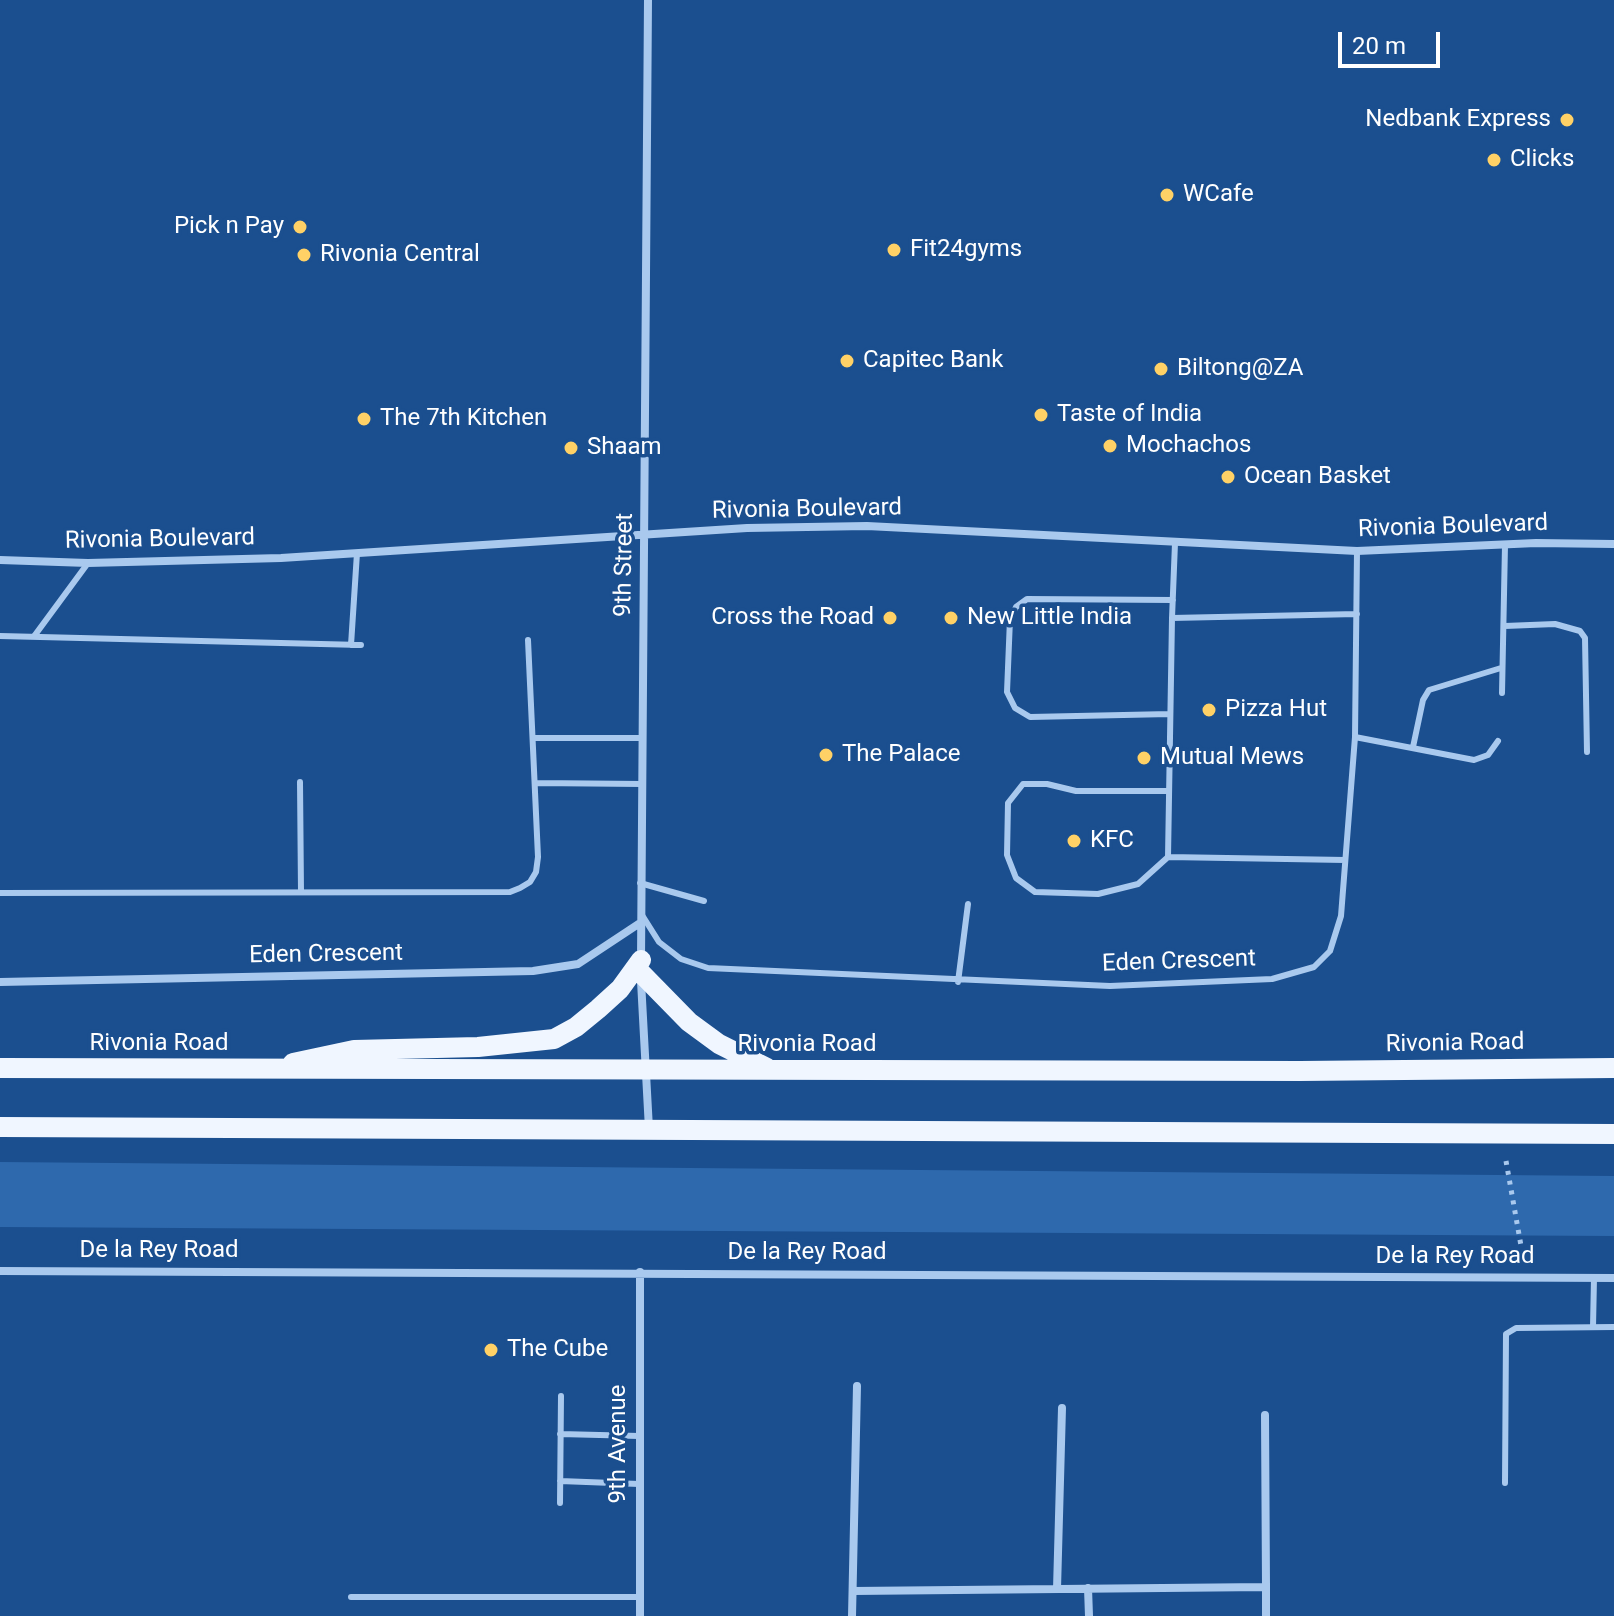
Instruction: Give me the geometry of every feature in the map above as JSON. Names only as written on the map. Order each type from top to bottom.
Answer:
[{"type":"main road","points":[[270,1071],[308,1058],[354,1050],[478,1047],[554,1039],[576,1027],[598,1009],[640,966],[689,1022],[719,1044],[774,1071]]},
{"type":"main road","name":"Rivonia Road","points":[[0,1068],[270,1071],[1614,1068]]},
{"type":"main road","points":[[0,1127],[1614,1134]]},
{"type":"street","name":"9th Street","points":[[648,0],[640,966],[649,1129]]},
{"type":"street","name":"Rivonia Boulevard","points":[[0,560],[88,563],[357,553],[645,535],[867,526],[1357,551],[1614,544]]},
{"type":"street","name":"Eden Crescent","points":[[0,982],[533,971],[578,964],[641,919]]},
{"type":"street","name":"De la Rey Road","points":[[0,1271],[1614,1278]]},
{"type":"street","name":"9th Avenue","points":[[640,1272],[640,1616]]},
{"type":"street","points":[[852,1616],[857,1386]]},
{"type":"street","points":[[1057,1589],[1062,1408]]},
{"type":"street","points":[[1265,1415],[1266,1616]]},
{"type":"street","points":[[853,1591],[1266,1587]]},
{"type":"street","points":[[1088,1588],[1089,1616]]},
{"type":"lane","points":[[1168,857],[1175,543]]},
{"type":"lane","points":[[1502,693],[1505,545]]},
{"type":"lane","name":"Eden Crescent","points":[[641,919],[659,942],[681,959],[708,968],[958,982],[1110,986],[1272,979],[1314,967],[1330,951],[1341,916],[1355,737],[1357,551]]},
{"type":"lane","points":[[351,645],[357,553]]},
{"type":"lane","points":[[35,635],[88,563]]},
{"type":"lane","points":[[1170,714],[1030,717],[1015,708],[1007,692],[1010,619],[1016,607],[1027,599],[1173,600]]},
{"type":"lane","points":[[1172,618],[1357,614]]},
{"type":"lane","points":[[1505,626],[1565,625],[1580,631],[1585,638],[1587,752]]},
{"type":"lane","points":[[0,636],[361,645]]},
{"type":"lane","points":[[0,893],[510,892],[520,888],[530,882],[536,872],[528,640]]},
{"type":"lane","points":[[1413,747],[1423,700],[1429,690],[1501,668]]},
{"type":"lane","points":[[1355,737],[1474,760],[1488,755],[1498,741]]},
{"type":"lane","points":[[533,738],[643,738]]},
{"type":"lane","points":[[300,782],[301,892]]},
{"type":"lane","points":[[535,783],[642,784]]},
{"type":"lane","points":[[1168,791],[1076,791],[1047,784],[1023,784],[1008,803],[1007,855],[1016,878],[1035,892],[1098,894],[1138,884],[1168,857],[1345,860]]},
{"type":"lane","points":[[640,883],[704,901]]},
{"type":"lane","points":[[958,982],[968,904]]},
{"type":"lane","points":[[1593,1327],[1594,1278]]},
{"type":"lane","points":[[1505,1483],[1506,1334],[1516,1328],[1614,1327]]},
{"type":"lane","points":[[560,1503],[561,1396]]},
{"type":"lane","points":[[560,1434],[639,1436]]},
{"type":"lane","points":[[560,1481],[639,1484]]},
{"type":"lane","points":[[351,1597],[640,1597]]},
{"type":"path","points":[[1504,1152],[1527,1278]]},
{"type":"shaded area","points":[[0,1162],[1614,1176],[1614,1236],[0,1227]]},
{"type":"place","name":"Nedbank Express","points":[[1567,120]]},
{"type":"place","name":"Clicks","points":[[1494,160]]},
{"type":"place","name":"WCafe","points":[[1167,195]]},
{"type":"place","name":"Pick n Pay","points":[[300,227]]},
{"type":"place","name":"Fit24gyms","points":[[894,250]]},
{"type":"place","name":"Rivonia Central","points":[[304,255]]},
{"type":"place","name":"Capitec Bank","points":[[847,361]]},
{"type":"place","name":"Biltong@ZA","points":[[1161,369]]},
{"type":"place","name":"Taste of India","points":[[1041,415]]},
{"type":"place","name":"The 7th Kitchen","points":[[364,419]]},
{"type":"place","name":"Mochachos","points":[[1110,446]]},
{"type":"place","name":"Shaam","points":[[571,448]]},
{"type":"place","name":"Ocean Basket","points":[[1228,477]]},
{"type":"place","name":"Cross the Road","points":[[890,618]]},
{"type":"place","name":"New Little India","points":[[951,618]]},
{"type":"place","name":"Pizza Hut","points":[[1209,710]]},
{"type":"place","name":"The Palace","points":[[826,755]]},
{"type":"place","name":"Mutual Mews","points":[[1144,758]]},
{"type":"place","name":"KFC","points":[[1074,841]]},
{"type":"place","name":"The Cube","points":[[491,1350]]}]
